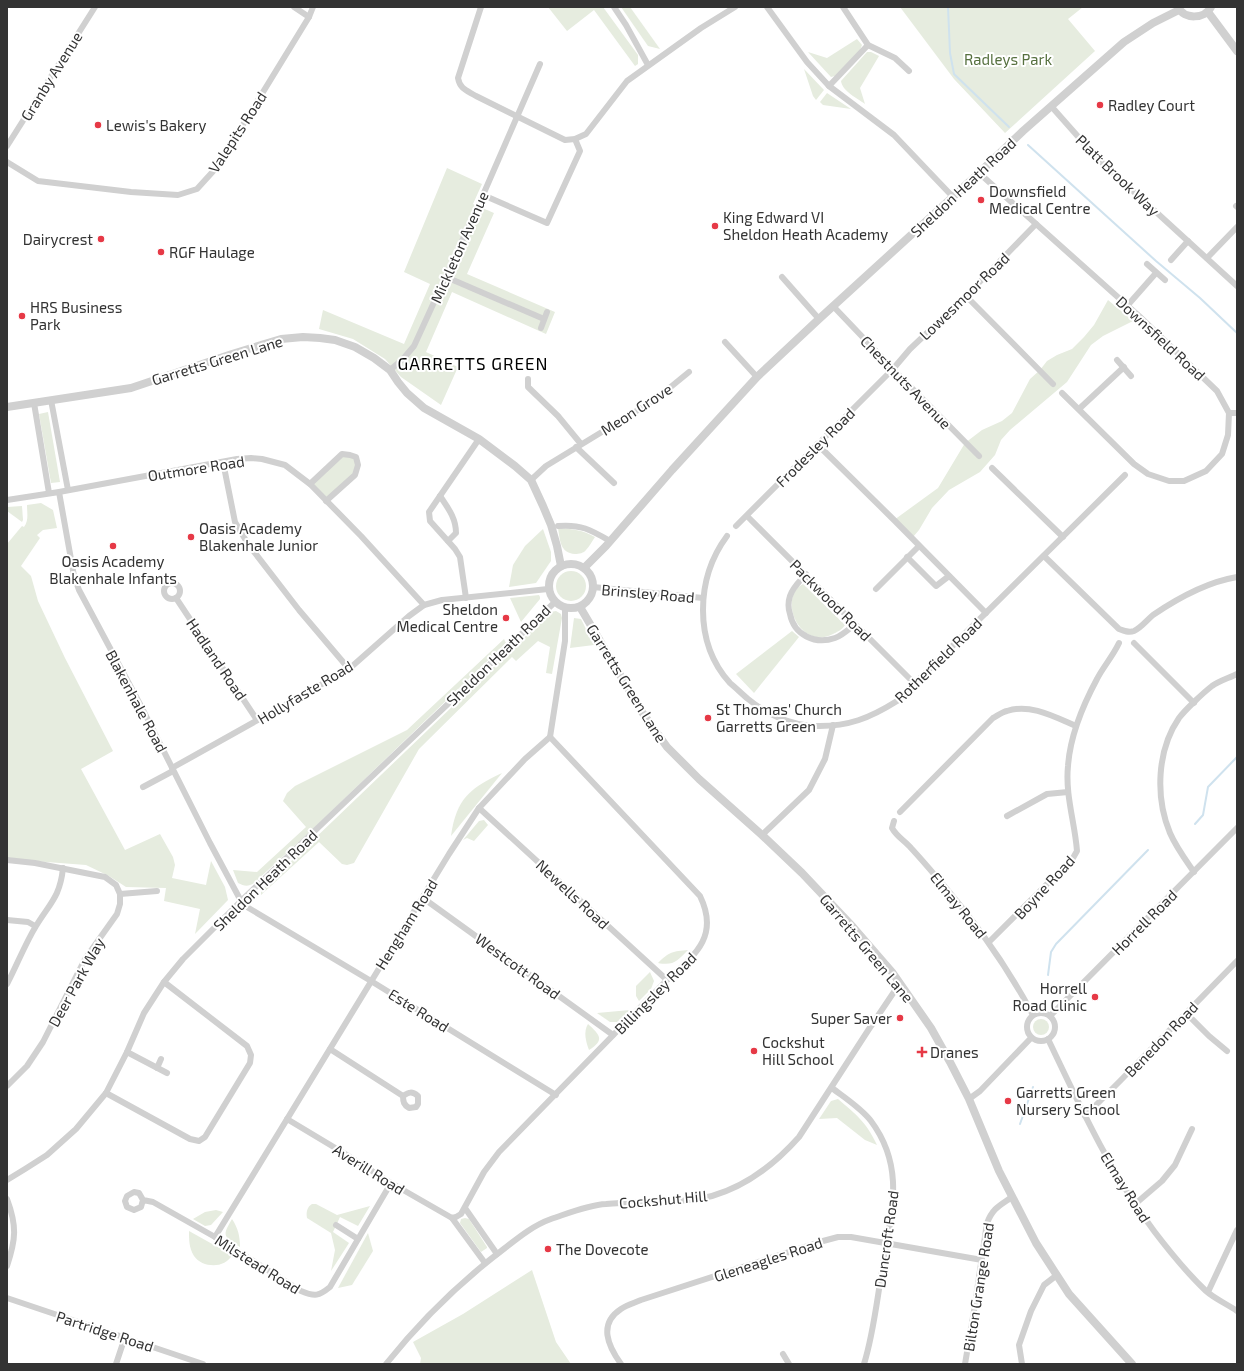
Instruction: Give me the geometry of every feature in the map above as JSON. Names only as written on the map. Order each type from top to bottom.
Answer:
[{"type":"street","name":"Granby Avenue","points":[[7,146],[95,7]]},
{"type":"street","points":[[294,7],[309,17]]},
{"type":"street","name":"Valepits Road","points":[[7,162],[38,181],[131,192],[178,195],[197,189],[217,166],[314,7]]},
{"type":"street","points":[[481,7],[458,78],[459,85],[476,96],[565,140],[575,139],[586,134],[627,81],[701,28],[735,7]]},
{"type":"street","points":[[614,7],[626,25],[648,65]]},
{"type":"street","points":[[767,7],[807,62],[829,86],[894,135],[953,197]]},
{"type":"street","points":[[843,7],[868,45],[895,58],[909,71]]},
{"type":"street","points":[[1178,8],[1181,12],[1200,16],[1210,9],[1237,51]]},
{"type":"street","name":"Sheldon Heath Road","points":[[584,568],[757,377],[1051,106],[1124,42],[1178,8]]},
{"type":"street","points":[[829,86],[868,45]]},
{"type":"street","name":"Mickleton Avenue","points":[[390,370],[403,359],[414,346],[518,117],[540,64]]},
{"type":"street","name":"Platt Brook Way","points":[[1051,106],[1097,158],[1237,286]]},
{"type":"street","points":[[483,195],[546,223],[580,151],[575,139]]},
{"type":"street","name":"Downsfield Road","points":[[979,173],[1128,306],[1217,391],[1229,413]]},
{"type":"street","name":"Lowesmoor Road","points":[[893,369],[910,349],[966,296],[1036,224]]},
{"type":"street","points":[[1207,258],[1237,227]]},
{"type":"street","points":[[1171,260],[1188,241]]},
{"type":"street","points":[[1147,264],[1165,280]]},
{"type":"street","points":[[1128,306],[1156,273]]},
{"type":"street","points":[[446,277],[544,319]]},
{"type":"street","points":[[782,277],[819,319]]},
{"type":"street","points":[[966,296],[1053,384]]},
{"type":"street","name":"Chestnuts Avenue","points":[[833,306],[979,456]]},
{"type":"street","points":[[540,328],[546,312]]},
{"type":"street","name":"Garretts Green Lane","points":[[7,407],[131,388],[281,339],[303,337],[336,340],[355,347],[374,358],[390,370],[407,393],[424,408],[479,439],[531,480],[551,525],[561,566]]},
{"type":"street","points":[[725,342],[757,377]]},
{"type":"street","points":[[1117,360],[1131,376]]},
{"type":"street","points":[[1079,409],[1124,367]]},
{"type":"street","name":"Frodesley Road","points":[[736,526],[893,369]]},
{"type":"street","name":"Meon Grove","points":[[531,480],[546,466],[656,399],[689,372]]},
{"type":"street","points":[[528,379],[525,388],[558,416],[579,446],[614,483]]},
{"type":"street","points":[[1062,393],[1134,464],[1148,474],[1169,481],[1184,481],[1196,476],[1206,470],[1222,454],[1228,435],[1229,413],[1237,413]]},
{"type":"street","points":[[51,400],[68,490]]},
{"type":"street","points":[[34,403],[50,493]]},
{"type":"street","points":[[466,598],[460,557],[455,549],[430,521],[429,512],[479,439]]},
{"type":"street","points":[[817,444],[986,614]]},
{"type":"street","points":[[310,484],[342,454],[356,457],[358,465],[355,475],[326,501]]},
{"type":"street","name":"Outmore Road","points":[[7,500],[251,458],[285,465],[310,484],[361,536],[424,606]]},
{"type":"street","points":[[223,462],[235,522],[248,544],[299,610],[349,669]]},
{"type":"street","points":[[992,468],[1063,536]]},
{"type":"street","name":"Rotherfield Road","points":[[727,536],[716,552],[711,564],[703,598],[703,617],[706,636],[713,656],[729,682],[755,705],[780,718],[814,726],[856,722],[878,713],[898,701],[1126,475]]},
{"type":"street","name":"Blakenhale Road","points":[[59,492],[74,576],[79,590],[241,901]]},
{"type":"street","points":[[440,496],[456,524],[456,533],[448,541]]},
{"type":"street","name":"Packwood Road","points":[[747,516],[915,684]]},
{"type":"street","points":[[558,526],[579,526],[610,541]]},
{"type":"street","points":[[876,589],[919,546]]},
{"type":"street","points":[[1044,556],[1119,630],[1127,632],[1134,631],[1152,616],[1190,593],[1214,583],[1237,578]]},
{"type":"street","points":[[907,558],[936,586],[949,576]]},
{"type":"street","points":[[572,564],[584,568],[592,578],[593,587],[591,597],[580,606],[565,608],[555,602],[551,597],[548,589],[551,575],[561,566],[572,564]]},
{"type":"street","points":[[806,574],[792,590],[788,603],[790,617],[800,633],[809,638],[824,640],[843,634],[855,624]]},
{"type":"street","name":"Brinsley Road","points":[[593,587],[703,598]]},
{"type":"street","name":"Hollyfaste Road","points":[[143,787],[349,669],[409,616],[424,606],[442,600],[548,589]]},
{"type":"street","name":"Hadland Road","points":[[176,598],[258,720]]},
{"type":"street","name":"Sheldon Heath Road","points":[[7,1180],[25,1170],[47,1154],[76,1129],[106,1093],[127,1052],[144,1013],[164,982],[183,959],[241,901],[555,602]]},
{"type":"street","name":"Garretts Green Lane","points":[[580,606],[642,712],[667,747],[699,779],[762,835],[824,896],[900,983],[931,1028],[969,1099],[999,1171],[1036,1243],[1069,1294],[1132,1364]]},
{"type":"street","points":[[550,737],[565,641],[565,608]]},
{"type":"street","name":"Boyne Road","points":[[990,942],[1073,858],[1076,852],[1068,792],[1068,767],[1076,726],[1097,679],[1119,643]]},
{"type":"street","points":[[1134,643],[1194,703]]},
{"type":"street","points":[[1194,872],[1180,852],[1170,833],[1163,812],[1160,786],[1162,763],[1168,739],[1180,718],[1213,685],[1237,674]]},
{"type":"street","points":[[900,812],[992,718],[1007,710],[1025,708],[1047,714],[1076,726]]},
{"type":"street","points":[[762,835],[809,790],[825,759],[834,725]]},
{"type":"street","name":"Hengham Road","points":[[216,1237],[371,981],[479,808],[525,759],[550,737]]},
{"type":"street","name":"Billingsley Road","points":[[465,1208],[484,1172],[499,1152],[556,1095],[612,1035],[667,980],[693,957],[705,935],[707,921],[703,902],[696,890],[550,737]]},
{"type":"street","points":[[1007,816],[1047,794],[1068,792]]},
{"type":"street","name":"Newells Road","points":[[479,808],[667,980]]},
{"type":"street","name":"Elmay Road","points":[[894,821],[892,828],[895,834],[915,852],[990,942],[1018,986],[1033,1015]]},
{"type":"street","name":"Horrell Road","points":[[1050,1016],[1237,828]]},
{"type":"street","points":[[7,860],[35,863],[104,877],[116,885],[120,894],[157,891]]},
{"type":"street","points":[[7,984],[35,926],[56,897],[62,881],[63,868]]},
{"type":"street","name":"Deer Park Way","points":[[7,1086],[27,1066],[43,1042],[85,959],[117,914],[120,904],[120,894]]},
{"type":"street","name":"Westcott Road","points":[[423,898],[612,1035]]},
{"type":"street","name":"Este Road","points":[[241,901],[247,907],[371,981],[556,1095]]},
{"type":"street","points":[[7,920],[28,922],[35,926]]},
{"type":"street","name":"Benedon Road","points":[[1085,1116],[1237,962]]},
{"type":"street","points":[[106,1093],[190,1139],[199,1141],[205,1137],[250,1063],[251,1055],[247,1046],[164,982]]},
{"type":"street","name":"Cockshut Hill","points":[[386,1364],[404,1341],[422,1322],[448,1296],[485,1263],[522,1235],[549,1220],[590,1206],[684,1200],[711,1196],[744,1184],[771,1165],[799,1137],[900,983]]},
{"type":"street","points":[[1042,1013],[1050,1016],[1055,1028],[1054,1033],[1048,1039],[1041,1041],[1031,1038],[1028,1034],[1027,1023],[1033,1015],[1042,1013]]},
{"type":"street","points":[[1186,1013],[1209,1036],[1227,1051]]},
{"type":"street","points":[[969,1099],[980,1091],[1031,1038]]},
{"type":"street","name":"Elmay Road","points":[[1048,1039],[1085,1116],[1134,1205],[1168,1250],[1188,1272],[1208,1292],[1237,1311]]},
{"type":"street","points":[[330,1049],[403,1096]]},
{"type":"street","points":[[127,1052],[167,1073]]},
{"type":"street","points":[[157,1068],[161,1059]]},
{"type":"street","name":"Duncroft Road","points":[[832,1088],[854,1104],[871,1121],[886,1148],[891,1163],[894,1188],[894,1197],[874,1317],[864,1364]]},
{"type":"street","name":"Averill Road","points":[[287,1119],[452,1218],[485,1263]]},
{"type":"street","points":[[1134,1205],[1162,1182],[1175,1165],[1192,1129]]},
{"type":"street","name":"Milstead Road","points":[[143,1200],[154,1202],[162,1206],[216,1237],[301,1291],[310,1295],[317,1295],[321,1294],[330,1287],[392,1183]]},
{"type":"street","name":"Bilton Grange Road","points":[[965,1364],[987,1223],[995,1209],[1012,1197]]},
{"type":"street","points":[[7,1199],[12,1214],[14,1229],[14,1246],[7,1266]]},
{"type":"street","points":[[452,1218],[461,1214],[465,1208],[497,1254]]},
{"type":"street","points":[[336,1225],[358,1238]]},
{"type":"street","points":[[1208,1292],[1237,1230]]},
{"type":"street","name":"Gleneagles Road","points":[[621,1364],[609,1345],[607,1328],[612,1316],[626,1306],[784,1253],[838,1237],[851,1237],[982,1260]]},
{"type":"street","points":[[1022,1364],[1019,1345],[1031,1311],[1044,1285],[1057,1275]]},
{"type":"street","name":"Partridge Road","points":[[7,1298],[203,1364]]},
{"type":"street","points":[[116,1364],[125,1337]]},
{"type":"street","points":[[783,1354],[789,1364]]},
{"type":"green space","points":[[548,7],[603,7],[638,55],[638,64],[635,66],[594,10],[567,31]]},
{"type":"green space","points":[[621,7],[630,7],[660,49],[648,46]]},
{"type":"green space","name":"Radleys Park","points":[[900,7],[1083,7],[1068,19],[1095,51],[1005,133],[954,79]]},
{"type":"green space","points":[[857,39],[862,45],[860,50],[835,76],[831,77],[808,52],[827,58]]},
{"type":"green space","points":[[867,52],[871,52],[879,56],[860,88],[865,104],[847,91],[842,85],[841,81]]},
{"type":"green space","points":[[804,69],[824,90],[816,100],[813,96]]},
{"type":"green space","points":[[827,93],[851,109],[823,105],[820,102]]},
{"type":"green space","points":[[447,168],[482,184],[473,204],[494,213],[467,274],[555,312],[546,334],[452,292],[426,352],[458,367],[441,405],[401,377],[385,359],[353,339],[319,329],[323,310],[404,344],[430,284],[404,272]]},
{"type":"green space","points":[[1108,300],[1133,321],[1103,336],[1091,345],[1067,382],[1010,430],[1001,440],[995,455],[980,472],[949,490],[932,508],[913,537],[894,520],[938,488],[965,443],[982,430],[1002,421],[1012,413],[1030,379],[1047,361],[1072,349],[1084,337],[1094,325]]},
{"type":"green space","points":[[48,412],[60,482],[51,483],[39,414]]},
{"type":"green space","points":[[342,454],[356,457],[355,475],[326,501],[310,484]]},
{"type":"green space","points":[[41,503],[53,510],[57,528],[43,530],[37,535],[40,538],[21,566],[31,576],[38,601],[65,658],[113,751],[81,769],[125,850],[160,834],[173,857],[175,865],[172,878],[206,885],[211,861],[225,887],[228,900],[195,934],[200,909],[164,901],[166,888],[126,887],[109,876],[86,865],[7,859],[7,544],[22,526],[24,527],[26,524],[27,505]]},
{"type":"green space","points":[[22,506],[22,522],[7,511],[7,507]]},
{"type":"green space","points":[[558,528],[577,530],[595,537],[584,552],[577,554],[570,553],[566,551],[562,545]]},
{"type":"green space","points":[[543,529],[551,552],[551,561],[536,583],[509,587],[513,565],[525,546]]},
{"type":"green space","points":[[571,571],[582,575],[586,586],[582,597],[571,601],[560,597],[556,586],[560,575]]},
{"type":"green space","points":[[803,584],[845,625],[841,630],[821,637],[811,635],[802,629],[796,621],[792,610],[792,600],[795,591]]},
{"type":"green space","points":[[539,595],[540,599],[521,622],[510,598]]},
{"type":"green space","points":[[556,611],[561,614],[562,618],[552,674],[546,673],[550,647],[538,641],[516,661],[512,657],[419,749],[354,863],[347,865],[342,864],[319,842],[261,895],[261,890],[551,612]]},
{"type":"green space","points":[[574,618],[581,619],[594,645],[570,648]]},
{"type":"green space","points":[[792,631],[799,637],[754,693],[736,674]]},
{"type":"green space","points":[[504,639],[506,643],[318,824],[254,883],[246,886],[238,883],[233,870],[257,872],[306,827],[283,801],[287,793],[295,786],[407,730]]},
{"type":"green space","points":[[502,773],[451,836],[453,823],[466,796],[481,784]]},
{"type":"green space","points":[[484,820],[488,825],[474,841],[467,838],[463,840],[479,821]]},
{"type":"green space","points":[[688,950],[675,962],[668,964],[658,963],[665,956],[679,951]]},
{"type":"green space","points":[[650,972],[654,981],[651,989],[639,1001],[636,996],[636,986]]},
{"type":"green space","points":[[630,1010],[617,1022],[610,1022],[597,1013]]},
{"type":"green space","points":[[1038,1019],[1044,1019],[1049,1024],[1047,1033],[1044,1035],[1038,1035],[1033,1030],[1033,1024]]},
{"type":"green space","points":[[588,1024],[599,1037],[597,1043],[589,1050],[585,1034]]},
{"type":"green space","points":[[838,1099],[860,1119],[869,1130],[877,1145],[865,1140],[837,1118],[819,1119],[831,1101]]},
{"type":"green space","points":[[312,1204],[316,1204],[337,1215],[370,1206],[358,1226],[340,1217],[333,1232],[349,1243],[331,1271],[335,1250],[331,1233],[307,1218],[307,1210]]},
{"type":"green space","points":[[216,1210],[223,1212],[211,1225],[205,1226],[193,1219],[205,1212]]},
{"type":"green space","points":[[232,1219],[240,1239],[240,1247],[227,1238],[226,1235]]},
{"type":"green space","points":[[461,1219],[469,1219],[487,1247],[481,1252],[460,1223]]},
{"type":"green space","points":[[189,1231],[232,1255],[229,1260],[219,1265],[208,1265],[202,1263],[192,1253]]},
{"type":"green space","points":[[368,1233],[373,1251],[352,1285],[338,1288]]},
{"type":"green space","points":[[532,1270],[556,1342],[571,1364],[420,1364],[421,1358],[413,1342],[463,1314]]},
{"type":"waterway","points":[[948,7],[950,53],[954,74],[1009,127]]},
{"type":"waterway","points":[[1028,145],[1156,261],[1200,298],[1237,333]]},
{"type":"waterway","points":[[1195,824],[1203,815],[1208,787],[1237,757]]},
{"type":"waterway","points":[[1048,975],[1051,952],[1056,944],[1148,850]]},
{"type":"waterway","points":[[1020,1124],[1033,1087]]},
{"type":"place","name":"Radley Court","points":[[1100,105]]},
{"type":"place","name":"Lewis's Bakery","points":[[98,125]]},
{"type":"place","name":"Downsfield Medical Centre","points":[[981,200]]},
{"type":"place","name":"King Edward VI Sheldon Heath Academy","points":[[715,226]]},
{"type":"place","name":"Dairycrest","points":[[101,239]]},
{"type":"place","name":"RGF Haulage","points":[[161,252]]},
{"type":"place","name":"HRS Business Park","points":[[22,316]]},
{"type":"place","name":"Oasis Academy Blakenhale Junior","points":[[191,537]]},
{"type":"place","name":"Oasis Academy Blakenhale Infants","points":[[113,546]]},
{"type":"place","name":"Sheldon Medical Centre","points":[[506,618]]},
{"type":"place","name":"St Thomas' Church Garretts Green","points":[[708,718]]},
{"type":"place","name":"Horrell Road Clinic","points":[[1095,997]]},
{"type":"place","name":"Super Saver","points":[[900,1018]]},
{"type":"place","name":"Cockshut Hill School","points":[[754,1051]]},
{"type":"place","name":"Dranes","points":[[922,1052]]},
{"type":"place","name":"Garretts Green Nursery School","points":[[1008,1101]]},
{"type":"place","name":"The Dovecote","points":[[548,1249]]},
{"type":"district","name":"GARRETTS GREEN","points":[[473,363]]}]
